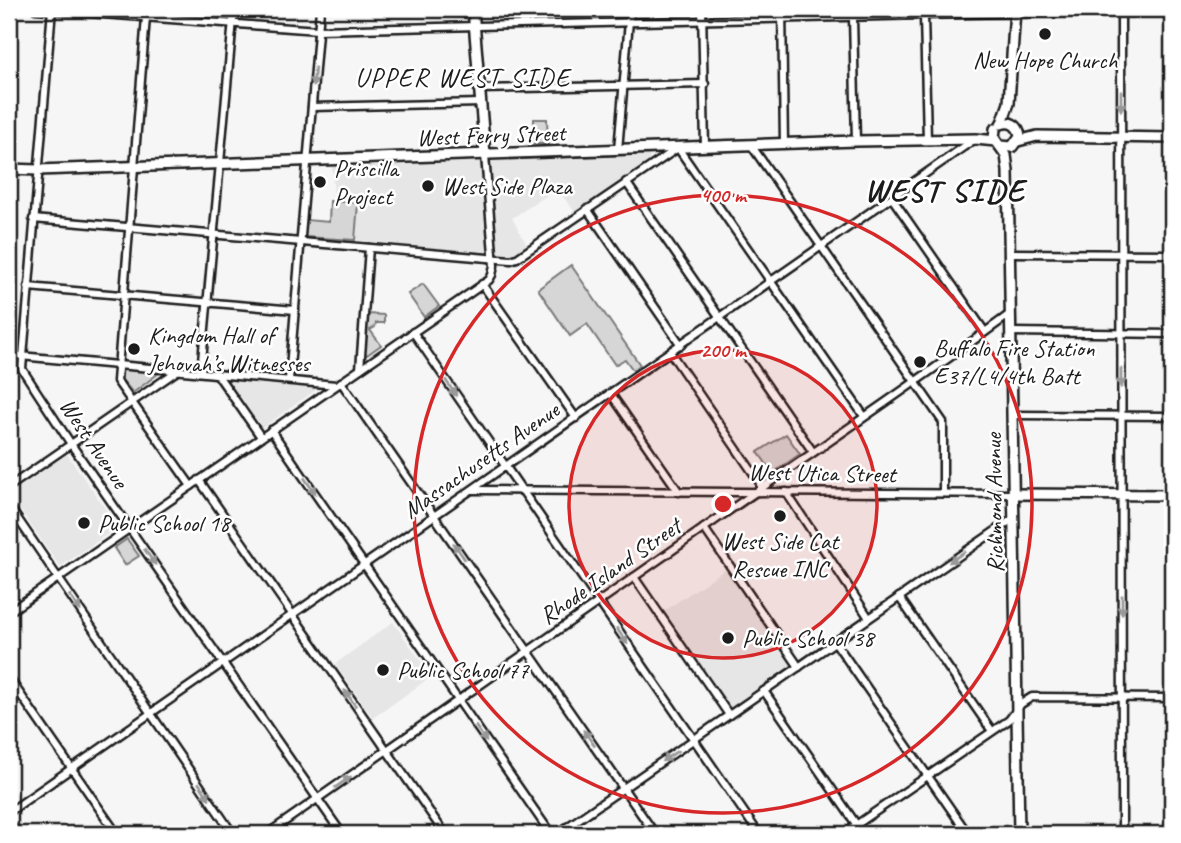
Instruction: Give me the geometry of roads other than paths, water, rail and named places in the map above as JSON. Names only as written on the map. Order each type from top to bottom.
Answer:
[{"type":"main road","points":[[9,826],[14,834]]},
{"type":"street","points":[[35,9],[135,12],[146,17],[318,30],[865,18],[924,16],[937,12],[1172,12]]},
{"type":"street","name":"West Avenue","points":[[52,9],[22,369],[342,834]]},
{"type":"street","points":[[201,372],[234,9]]},
{"type":"street","points":[[289,380],[320,9]]},
{"type":"street","points":[[9,612],[492,275],[494,259],[473,9]]},
{"type":"street","points":[[618,150],[630,9]]},
{"type":"street","points":[[702,9],[705,147]]},
{"type":"street","points":[[782,9],[784,144]]},
{"type":"street","points":[[865,9],[865,18]]},
{"type":"street","points":[[1015,11],[1009,103],[999,126],[1016,127],[1037,136],[1172,138]]},
{"type":"street","points":[[1121,11],[1122,834]]},
{"type":"street","points":[[924,16],[927,140]]},
{"type":"street","points":[[146,17],[117,381],[191,486]]},
{"type":"street","points":[[853,18],[856,141]]},
{"type":"street","points":[[480,89],[705,84]]},
{"type":"street","points":[[312,107],[481,103]]},
{"type":"street","points":[[1009,103],[1016,127]]},
{"type":"street","name":"West Ferry Street","points":[[975,139],[986,136],[999,126]]},
{"type":"street","name":"Richmond Avenue","points":[[999,126],[998,144],[1006,155],[1008,171],[1019,834]]},
{"type":"street","name":"Richmond Avenue","points":[[1008,171],[1016,144],[1016,127]]},
{"type":"street","points":[[1016,144],[1037,136]]},
{"type":"street","name":"West Ferry Street","points":[[9,169],[134,167],[856,141],[975,139],[1006,148],[1016,144]]},
{"type":"street","name":"Massachusetts Avenue","points":[[9,812],[975,139]]},
{"type":"street","points":[[751,145],[943,422],[943,493]]},
{"type":"street","points":[[33,219],[494,259],[517,258],[678,148],[864,416]]},
{"type":"street","points":[[626,182],[813,452]]},
{"type":"street","points":[[892,198],[985,332]]},
{"type":"street","points":[[587,209],[681,345]]},
{"type":"street","points":[[360,369],[369,248]]},
{"type":"street","points":[[1009,253],[1172,254]]},
{"type":"street","points":[[482,284],[576,418]]},
{"type":"street","points":[[28,286],[295,310]]},
{"type":"street","name":"Rhode Island Street","points":[[267,834],[1010,314]]},
{"type":"street","points":[[413,332],[759,834]]},
{"type":"street","points":[[1011,332],[1172,334]]},
{"type":"street","points":[[670,352],[760,483],[760,491]]},
{"type":"street","points":[[9,355],[339,384],[435,516],[655,834]]},
{"type":"street","points":[[9,487],[179,370]]},
{"type":"street","points":[[217,374],[261,437]]},
{"type":"street","points":[[611,394],[679,492]]},
{"type":"street","points":[[1012,415],[1172,416]]},
{"type":"street","points":[[271,430],[551,834]]},
{"type":"street","points":[[199,480],[445,834]]},
{"type":"street","name":"West Utica Street","points":[[472,490],[1172,495]]},
{"type":"street","points":[[786,492],[869,618]]},
{"type":"street","points":[[9,506],[233,834]]},
{"type":"street","points":[[557,834],[1013,518]]},
{"type":"street","points":[[704,528],[799,667]]},
{"type":"street","points":[[634,577],[729,715]]},
{"type":"street","points":[[900,597],[992,731]]},
{"type":"street","points":[[835,642],[968,834]]},
{"type":"street","points":[[9,678],[117,834]]},
{"type":"street","points":[[764,691],[863,834]]},
{"type":"street","points":[[843,834],[1009,720],[1017,707],[1032,697],[1172,698]]},
{"type":"place","name":"New Hope Church","points":[[1045,34]]},
{"type":"place","name":"Priscilla Project","points":[[320,182]]},
{"type":"place","name":"West Side Plaza","points":[[428,186]]},
{"type":"place","name":"Kingdom Hall of Jehovah’s Witnesses","points":[[134,349]]},
{"type":"place","name":"Buffalo Fire Station E37/L4/4th Batt","points":[[920,362]]},
{"type":"place","name":"West Side Cat Rescue INC","points":[[780,516]]},
{"type":"place","name":"Public School 18","points":[[84,523]]},
{"type":"place","name":"Public School 38","points":[[728,638]]},
{"type":"place","name":"Public School 77","points":[[383,670]]},
{"type":"district","name":"UPPER WEST SIDE","points":[[463,77]]},
{"type":"district","name":"WEST SIDE","points":[[945,190]]}]
